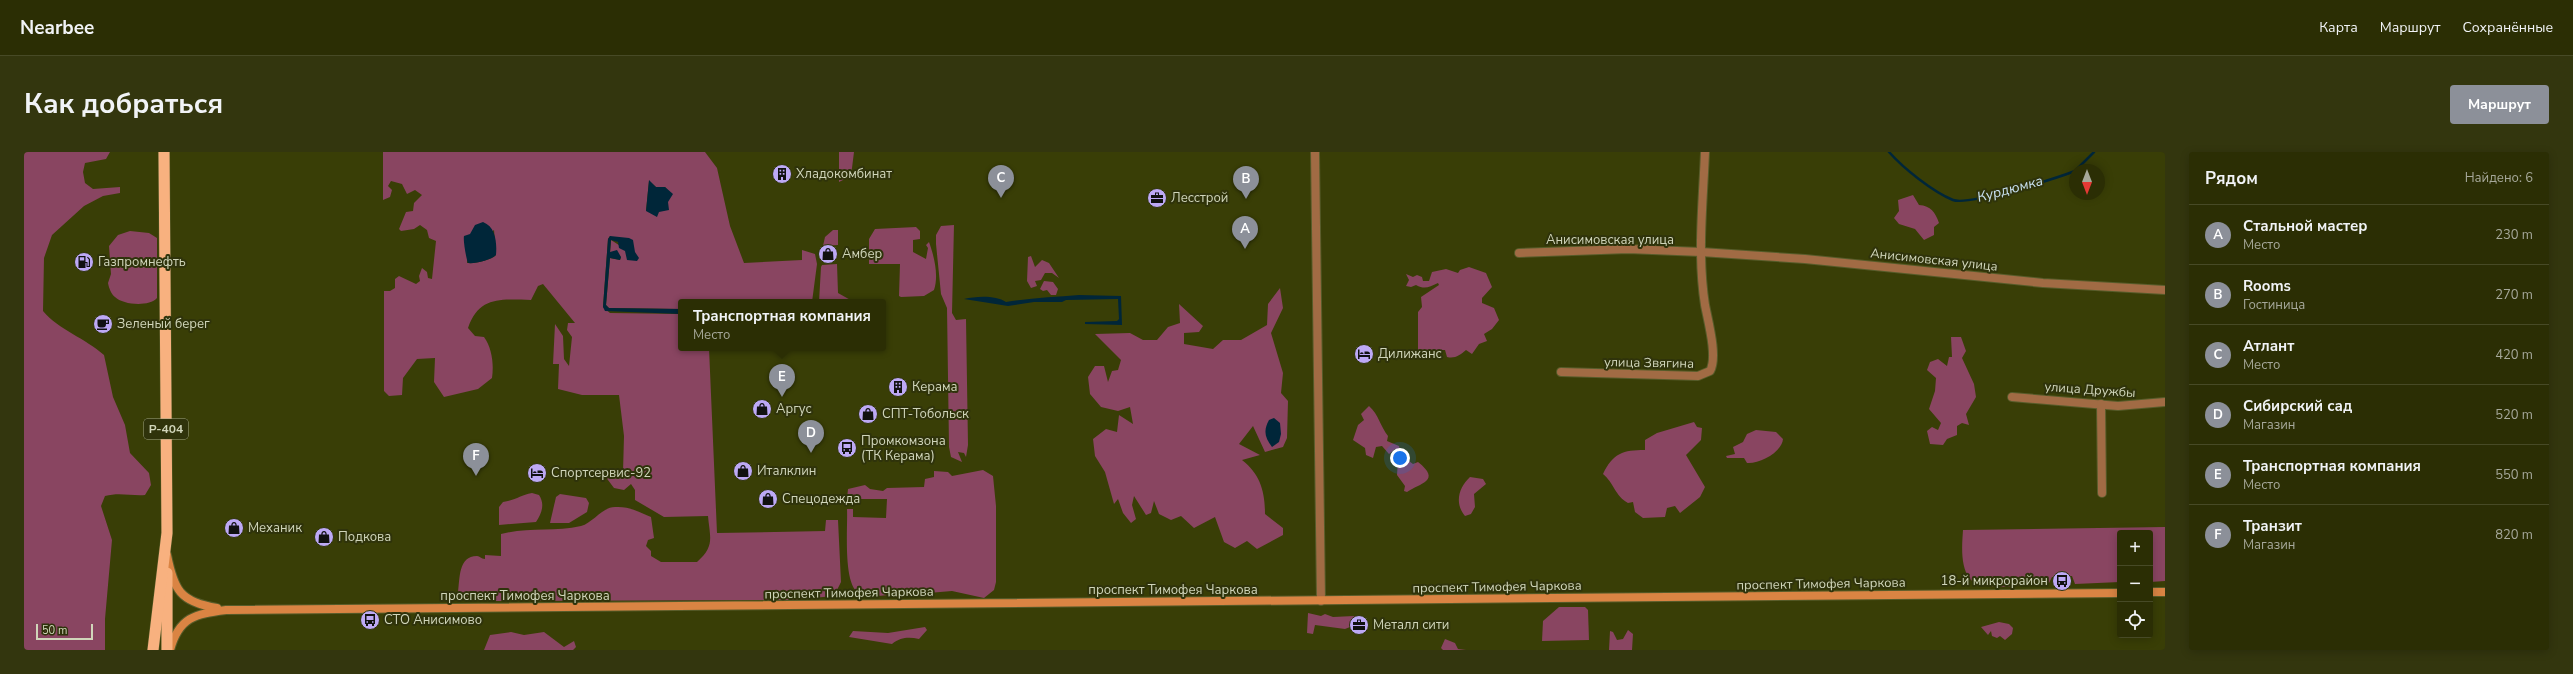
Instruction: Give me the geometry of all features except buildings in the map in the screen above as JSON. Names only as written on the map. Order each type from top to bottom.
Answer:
[{"type":"highway","name":"Р-404","points":[[164,152],[166,549],[169,650]]},
{"type":"highway","name":"Р-404","points":[[153,650],[166,549]]},
{"type":"main road","name":"проспект Тимофея Чаркова","points":[[166,549],[172,577],[183,596],[194,602],[226,610]]},
{"type":"main road","points":[[2153,592],[2165,592]]},
{"type":"main road","name":"проспект Тимофея Чаркова","points":[[169,650],[175,635],[187,620],[198,614],[226,610],[2117,593]]},
{"type":"street","points":[[1316,152],[1321,601]]},
{"type":"street","points":[[1701,252],[1705,152]]},
{"type":"street","name":"Анисимовская улица","points":[[1519,253],[1628,249],[1701,252],[1805,259],[2043,283],[2165,290]]},
{"type":"street","name":"улица Звягина","points":[[1561,372],[1698,376],[1710,371],[1714,360],[1704,296],[1701,252]]},
{"type":"street","name":"улица Дружбы","points":[[2012,397],[2139,406],[2165,402]]},
{"type":"street","points":[[2101,404],[2102,493]]},
{"type":"shaded area","points":[[24,152],[110,152],[106,159],[85,163],[83,172],[85,183],[93,189],[120,187],[120,193],[103,196],[84,206],[52,235],[44,258],[43,311],[57,324],[104,355],[113,397],[125,425],[130,453],[149,473],[151,485],[145,495],[115,494],[105,496],[101,506],[112,540],[105,619],[105,650],[24,650]]},
{"type":"shaded area","points":[[383,152],[705,152],[717,168],[730,226],[744,263],[802,260],[802,250],[815,254],[817,264],[812,299],[678,299],[678,309],[609,308],[606,305],[610,258],[620,260],[621,257],[610,253],[611,240],[639,258],[610,236],[608,239],[603,307],[610,313],[678,314],[678,351],[709,351],[717,533],[825,531],[826,520],[838,520],[841,582],[834,596],[791,600],[478,601],[461,597],[458,592],[463,564],[471,557],[478,556],[485,559],[485,555],[501,556],[501,534],[581,526],[590,522],[602,512],[610,508],[625,507],[651,517],[654,538],[648,540],[646,546],[651,551],[651,556],[661,562],[697,562],[707,551],[709,546],[710,536],[708,516],[664,517],[635,500],[635,490],[631,484],[624,490],[614,488],[605,476],[619,475],[623,472],[624,436],[619,395],[582,395],[558,389],[559,364],[553,364],[555,324],[563,336],[564,359],[569,366],[572,337],[567,330],[568,323],[575,323],[543,284],[538,286],[531,300],[510,299],[492,302],[478,310],[473,318],[468,328],[475,336],[484,337],[487,341],[491,351],[493,367],[492,378],[478,389],[444,397],[434,382],[435,358],[417,359],[403,378],[402,395],[389,396],[384,391],[384,291],[390,291],[395,288],[395,279],[399,276],[416,284],[420,281],[419,276],[422,268],[427,272],[428,278],[432,279],[436,241],[429,238],[427,230],[420,225],[414,229],[401,231],[399,229],[406,212],[413,211],[414,203],[422,195],[415,190],[407,194],[402,184],[391,181],[388,186],[392,190],[390,197],[383,200]],"holes":[[[649,181],[656,187],[665,187],[670,193],[664,211],[646,211]],[[494,230],[496,255],[483,261],[467,263],[467,251]]]},
{"type":"shaded area","points":[[839,152],[854,152],[851,176],[839,182]]},
{"type":"shaded area","points":[[1913,195],[1919,205],[1932,210],[1939,223],[1934,227],[1934,235],[1924,240],[1915,229],[1899,224],[1894,218],[1899,211],[1898,200]]},
{"type":"shaded area","points":[[954,225],[952,313],[956,320],[966,319],[968,445],[966,457],[964,453],[958,452],[962,462],[951,457],[949,447],[947,308],[941,294],[936,244],[936,235],[941,226]]},
{"type":"shaded area","points":[[916,227],[920,231],[920,239],[913,240],[913,252],[926,259],[928,248],[926,245],[929,242],[933,253],[935,266],[936,278],[934,290],[924,296],[901,297],[899,296],[900,264],[869,264],[869,239],[875,229]]},
{"type":"shaded area","points":[[833,230],[838,230],[838,245],[823,246],[825,237]]},
{"type":"shaded area","points":[[130,231],[149,233],[157,238],[157,298],[148,303],[136,304],[119,300],[112,294],[108,285],[111,274],[109,246],[118,235]]},
{"type":"shaded area","points":[[1031,256],[1035,267],[1042,260],[1049,263],[1059,278],[1052,273],[1045,273],[1041,280],[1035,281],[1037,286],[1031,288],[1027,281],[1028,257]]},
{"type":"shaded area","points":[[837,264],[838,293],[849,299],[819,299],[822,265]]},
{"type":"shaded area","points":[[1469,267],[1486,273],[1492,287],[1482,298],[1482,303],[1494,308],[1499,320],[1492,329],[1484,334],[1487,341],[1479,344],[1472,354],[1466,350],[1457,356],[1447,357],[1445,350],[1441,350],[1437,353],[1428,351],[1418,354],[1418,312],[1422,307],[1421,297],[1439,285],[1438,283],[1425,288],[1416,285],[1411,287],[1406,286],[1409,280],[1406,274],[1413,277],[1417,275],[1422,277],[1423,281],[1429,281],[1432,272],[1446,269],[1458,273],[1460,270]]},
{"type":"shaded area","points":[[1044,281],[1053,282],[1058,289],[1056,295],[1051,295],[1047,290],[1043,291],[1040,289]]},
{"type":"shaded area","points":[[1280,288],[1283,308],[1271,333],[1283,373],[1281,393],[1288,401],[1287,438],[1283,447],[1265,452],[1253,426],[1239,444],[1260,455],[1242,460],[1253,471],[1260,484],[1264,498],[1265,514],[1283,528],[1283,535],[1257,549],[1247,541],[1235,548],[1224,542],[1215,517],[1194,528],[1181,516],[1171,520],[1159,514],[1154,501],[1151,513],[1146,515],[1134,496],[1132,505],[1136,519],[1131,523],[1123,513],[1118,499],[1114,504],[1105,472],[1095,456],[1093,439],[1106,429],[1117,432],[1119,415],[1133,424],[1130,407],[1118,411],[1101,407],[1090,394],[1088,377],[1095,366],[1104,366],[1108,382],[1112,371],[1118,370],[1121,360],[1095,334],[1130,333],[1143,340],[1157,340],[1168,327],[1180,323],[1179,304],[1203,326],[1199,332],[1184,333],[1184,344],[1213,349],[1223,340],[1241,340],[1267,325],[1268,304]]},
{"type":"shaded area","points":[[1951,337],[1961,337],[1966,351],[1962,358],[1974,384],[1976,397],[1966,414],[1969,425],[1962,423],[1957,426],[1957,435],[1947,439],[1943,445],[1930,444],[1927,431],[1932,427],[1938,430],[1941,423],[1929,409],[1935,391],[1936,378],[1927,370],[1930,362],[1938,359],[1947,366],[1949,357],[1952,357]]},
{"type":"shaded area","points":[[1369,406],[1375,413],[1388,436],[1387,441],[1399,446],[1400,450],[1395,449],[1389,454],[1382,446],[1376,447],[1373,458],[1366,455],[1365,448],[1353,440],[1358,425],[1364,420],[1361,414]]},
{"type":"shaded area","points":[[1694,422],[1697,427],[1702,428],[1701,440],[1686,455],[1705,487],[1700,497],[1680,513],[1675,506],[1667,508],[1665,517],[1643,518],[1635,512],[1633,502],[1628,503],[1620,497],[1610,481],[1603,474],[1611,461],[1620,454],[1631,451],[1645,450],[1645,440],[1657,433]]},
{"type":"shaded area","points":[[1756,430],[1776,432],[1783,439],[1782,444],[1775,453],[1758,462],[1752,463],[1747,463],[1744,458],[1727,458],[1726,456],[1735,454],[1733,447],[1743,442],[1747,434]]},
{"type":"shaded area","points":[[1406,459],[1413,464],[1418,462],[1428,473],[1428,477],[1423,484],[1407,492],[1404,491],[1405,486],[1397,475],[1398,461]]},
{"type":"shaded area","points":[[983,470],[993,476],[996,506],[996,582],[994,590],[984,598],[952,591],[916,594],[913,591],[874,596],[861,594],[855,590],[848,570],[847,509],[853,509],[853,517],[886,518],[887,499],[854,499],[853,504],[851,504],[847,499],[848,489],[865,485],[870,489],[883,491],[887,488],[924,487],[925,479],[934,477],[934,471],[948,472],[952,476]]},
{"type":"shaded area","points":[[1470,477],[1483,479],[1486,484],[1474,494],[1475,507],[1471,514],[1465,516],[1460,506],[1459,495],[1463,485]]},
{"type":"shaded area","points":[[532,493],[539,495],[542,502],[541,512],[536,522],[499,525],[499,507],[503,502]]},
{"type":"shaded area","points":[[560,494],[586,498],[589,503],[587,512],[569,523],[550,523],[556,497]]},
{"type":"shaded area","points":[[2165,527],[2165,581],[2153,582],[2153,530],[2117,530],[2117,582],[2075,584],[2072,576],[2052,577],[2049,583],[2007,587],[1995,587],[1976,583],[1970,579],[1963,562],[1963,530]]},
{"type":"shaded area","points":[[1559,607],[1585,607],[1588,610],[1589,640],[1542,641],[1543,621]]},
{"type":"shaded area","points":[[1308,613],[1321,616],[1325,614],[1333,617],[1354,616],[1355,618],[1351,620],[1350,627],[1345,629],[1315,625],[1313,634],[1307,633]]},
{"type":"shaded area","points":[[1999,622],[2009,624],[2013,628],[2012,634],[2005,640],[2000,636],[1997,638],[1992,636],[1991,631],[1988,635],[1981,627]]},
{"type":"shaded area","points":[[925,627],[927,630],[919,639],[905,638],[892,644],[849,637],[853,631],[888,633]]},
{"type":"shaded area","points":[[1628,630],[1633,634],[1632,650],[1609,650],[1610,631],[1613,632],[1617,640],[1623,639]]},
{"type":"shaded area","points":[[511,632],[524,635],[544,632],[564,647],[574,641],[576,647],[573,650],[484,650],[490,635]]},
{"type":"shaded area","points":[[1445,639],[1455,643],[1458,649],[1466,650],[1443,650],[1441,648]]},
{"type":"water","points":[[649,180],[656,187],[665,187],[673,194],[668,202],[669,210],[659,212],[657,217],[646,211]]},
{"type":"water","points":[[483,222],[491,228],[495,236],[496,255],[483,261],[468,263],[464,236],[470,234],[475,225]]},
{"type":"water","points":[[610,236],[629,238],[633,240],[635,252],[639,258],[637,261],[627,260],[625,251],[619,248],[618,242],[611,240],[610,252],[617,250],[621,257],[620,260],[610,258],[606,305],[609,308],[678,309],[678,314],[605,311],[603,307],[608,239]]},
{"type":"water","points":[[1079,295],[1121,296],[1122,325],[1085,324],[1085,322],[1117,321],[1119,319],[1118,299],[1034,302],[1008,306],[964,299],[986,297],[997,298],[1006,302]]},
{"type":"water","points":[[1274,418],[1280,423],[1281,434],[1279,442],[1272,447],[1266,437],[1265,431],[1269,420]]},
{"type":"waterway","name":"Курдюмка","points":[[1889,152],[1919,179],[1953,200],[1962,201],[1976,199],[2032,185],[2069,173]]},
{"type":"waterway","name":"Курдюмка","points":[[2082,164],[2094,152]]},
{"type":"place","name":"Хладокомбинат","points":[[782,174]]},
{"type":"place","name":"Атлант","points":[[1001,198]]},
{"type":"place","name":"Лесстрой","points":[[1157,198]]},
{"type":"place","name":"Rooms","points":[[1246,199]]},
{"type":"place","name":"Стальной мастер","points":[[1245,249]]},
{"type":"place","name":"Амбер","points":[[828,254]]},
{"type":"place","name":"Газпромнефть","points":[[84,262]]},
{"type":"place","name":"Зеленый берег","points":[[103,324]]},
{"type":"place","name":"Дилижанс","points":[[1364,354]]},
{"type":"place","name":"Керама","points":[[898,387]]},
{"type":"place","name":"Транспортная компания","points":[[782,397]]},
{"type":"place","name":"Аргус","points":[[762,409]]},
{"type":"place","name":"СПТ-Тобольск","points":[[868,414]]},
{"type":"place","name":"Промкомзона (ТК Керама)","points":[[847,448]]},
{"type":"place","name":"Сибирский сад","points":[[811,453]]},
{"type":"place","name":"Италклин","points":[[743,471]]},
{"type":"place","name":"Спортсервис-92","points":[[537,473]]},
{"type":"place","name":"Транзит","points":[[476,476]]},
{"type":"place","name":"Спецодежда","points":[[768,499]]},
{"type":"place","name":"Механик","points":[[234,528]]},
{"type":"place","name":"Подкова","points":[[324,537]]},
{"type":"place","name":"18-й микрорайон","points":[[2062,581]]},
{"type":"place","name":"СТО Анисимово","points":[[370,620]]},
{"type":"place","name":"Металл сити","points":[[1359,625]]}]
